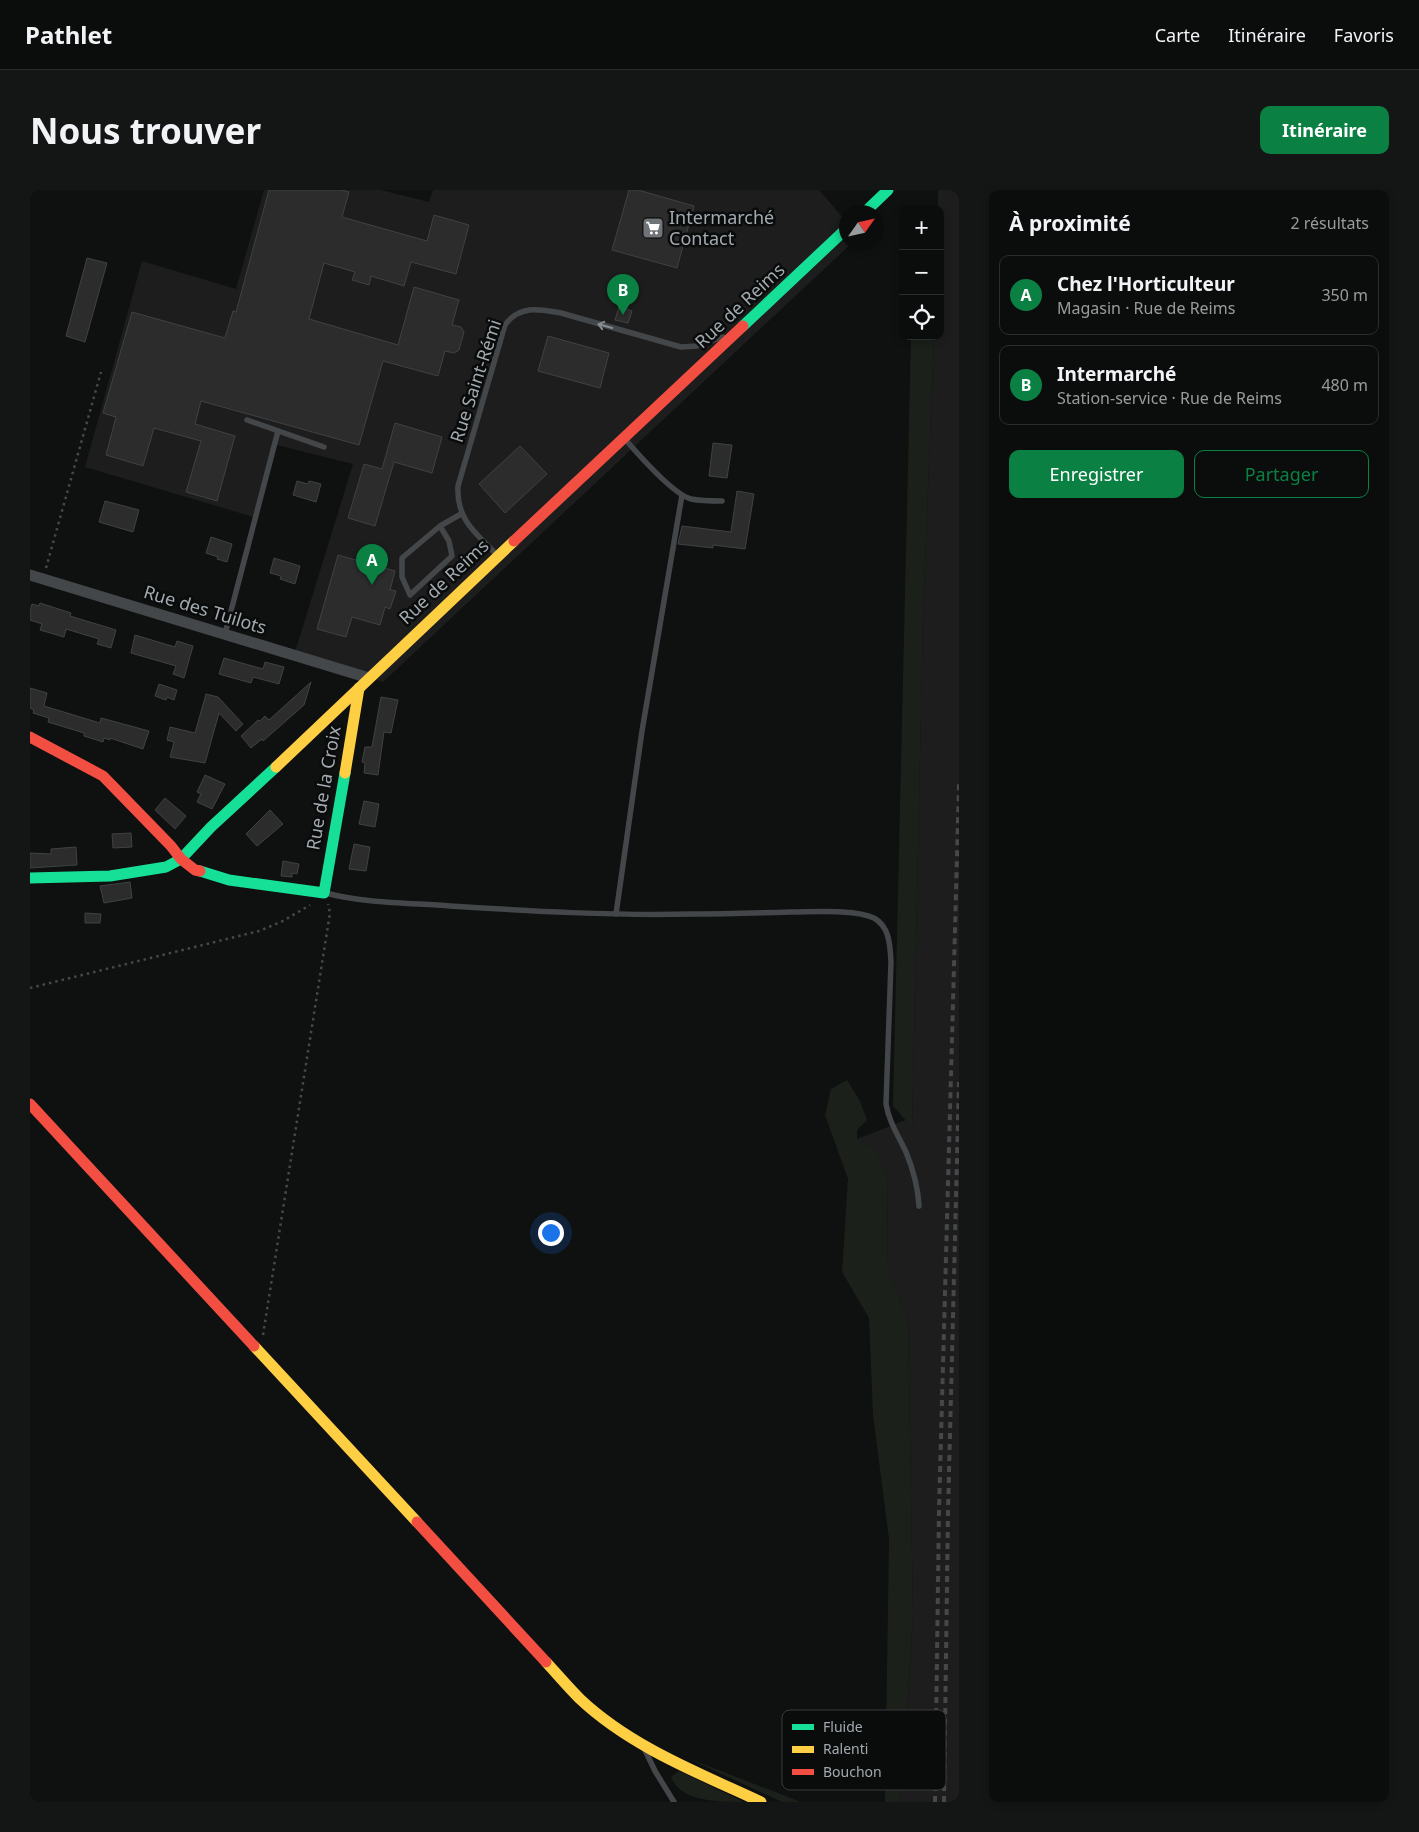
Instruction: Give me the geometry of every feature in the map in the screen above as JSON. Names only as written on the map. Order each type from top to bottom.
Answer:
[{"type":"street","points":[[872,205],[888,190]]},
{"type":"street","name":"Rue de Reims","points":[[30,878],[110,876],[166,867],[180,859],[211,827],[839,237]]},
{"type":"street","name":"Rue des Tuilots","points":[[30,575],[369,678]]},
{"type":"street","name":"Rue de la Croix","points":[[324,893],[359,688]]},
{"type":"street","points":[[30,737],[103,776],[171,846],[180,859],[195,870],[229,880],[324,893]]},
{"type":"street","points":[[30,1104],[580,1699],[615,1727],[642,1744],[689,1770],[760,1802]]},
{"type":"lane","name":"Rue Saint-Rémi","points":[[461,514],[457,500],[458,486],[505,325],[511,317],[520,312],[537,310],[561,313],[680,348],[712,343],[740,329]]},
{"type":"lane","points":[[247,420],[324,447]]},
{"type":"lane","points":[[225,634],[278,432]]},
{"type":"lane","points":[[624,438],[654,472],[682,495],[690,499],[722,501]]},
{"type":"lane","points":[[616,914],[642,731],[682,495]]},
{"type":"lane","points":[[440,526],[449,541],[452,556],[410,595],[402,577],[402,558],[440,526],[461,514],[472,529],[498,556]]},
{"type":"lane","points":[[324,893],[339,897],[532,912],[616,914],[830,912],[865,915],[876,919],[884,927],[889,939],[891,962],[887,1110],[892,1126],[913,1172],[920,1206]]},
{"type":"lane","points":[[642,1744],[655,1771],[674,1802]]},
{"type":"path","points":[[43,579],[101,372]]},
{"type":"path","points":[[30,988],[259,931],[283,921],[308,907],[324,893],[330,913],[261,1352]]},
{"type":"shaded area","points":[[264,190],[381,190],[429,202],[433,190],[819,190],[839,213],[839,250],[845,250],[383,682],[295,652],[353,464],[277,445],[257,518],[85,467],[142,261],[236,289]]},
{"type":"shaded area","points":[[938,190],[959,190],[959,1802],[899,1802],[900,1790],[946,1790],[946,1710],[907,1710],[913,1615],[908,1317],[888,1273],[887,1180],[857,1139],[906,1120],[912,1126],[923,617],[934,340],[944,340],[944,205],[938,205]]},
{"type":"shaded area","points":[[911,340],[934,340],[923,617],[912,1127],[893,1106]]},
{"type":"shaded area","points":[[847,1080],[860,1101],[867,1120],[857,1130],[857,1139],[877,1152],[887,1180],[888,1273],[908,1317],[913,1615],[907,1710],[886,1710],[889,1539],[873,1415],[869,1318],[842,1272],[848,1179],[825,1115],[831,1089]]},
{"type":"shaded area","points":[[685,1757],[801,1802],[782,1802]]},
{"type":"shaded area","points":[[679,1771],[744,1802],[712,1801],[692,1796],[676,1785],[671,1777]]},
{"type":"shaded area","points":[[885,1790],[900,1790],[899,1802],[885,1802]]},
{"type":"building","points":[[269,190],[341,190],[349,192],[342,217],[427,241],[434,215],[469,225],[456,274],[411,262],[404,286],[371,276],[369,285],[352,280],[355,272],[324,263],[309,319],[398,345],[414,287],[459,300],[452,325],[461,327],[464,332],[459,350],[454,353],[445,351],[438,376],[383,361],[359,445],[201,401],[195,424],[235,436],[217,501],[186,492],[201,441],[154,428],[143,466],[106,455],[116,417],[103,413],[132,312],[225,338],[233,311],[236,312]]},
{"type":"building","name":"Intermarché Contact","points":[[629,190],[638,190],[694,206],[677,268],[612,250]]},
{"type":"building","points":[[87,258],[107,263],[85,342],[66,336]]},
{"type":"building","points":[[619,307],[632,311],[628,323],[615,320]]},
{"type":"building","points":[[548,336],[609,353],[600,388],[538,371]]},
{"type":"building","points":[[395,423],[442,437],[432,473],[394,462],[375,526],[348,518],[364,464],[382,469]]},
{"type":"building","points":[[713,443],[732,445],[727,478],[709,476]]},
{"type":"building","points":[[520,446],[547,474],[505,513],[479,484]]},
{"type":"building","points":[[297,481],[308,484],[309,481],[321,484],[316,502],[293,495]]},
{"type":"building","points":[[737,491],[754,494],[745,549],[713,545],[713,548],[678,544],[682,526],[731,532]]},
{"type":"building","points":[[105,501],[139,510],[133,532],[99,522]]},
{"type":"building","points":[[211,537],[232,544],[227,562],[206,553]]},
{"type":"building","points":[[338,555],[395,571],[390,590],[396,591],[390,609],[385,607],[380,625],[352,617],[346,637],[317,629]]},
{"type":"building","points":[[274,558],[300,566],[295,584],[280,579],[281,576],[270,573]]},
{"type":"building","points":[[40,603],[71,613],[70,616],[116,630],[111,648],[97,644],[99,639],[66,629],[64,637],[40,630],[42,624],[30,620],[30,612],[32,604],[39,606]]},
{"type":"building","points":[[135,635],[175,647],[177,641],[193,646],[184,678],[173,674],[176,666],[131,653]]},
{"type":"building","points":[[224,658],[263,669],[265,662],[284,667],[279,684],[253,677],[251,683],[219,674]]},
{"type":"building","points":[[311,682],[304,705],[263,741],[262,739],[251,748],[241,736],[265,716],[269,720]]},
{"type":"building","points":[[159,684],[177,690],[174,700],[167,697],[166,700],[155,696]]},
{"type":"building","points":[[30,688],[47,693],[44,706],[100,723],[101,718],[149,731],[143,749],[110,738],[110,740],[104,738],[103,742],[84,736],[84,733],[48,722],[49,718],[33,713],[34,710],[30,708]]},
{"type":"building","points":[[206,694],[218,697],[243,724],[236,731],[219,713],[205,763],[170,757],[174,742],[167,740],[170,727],[195,733]]},
{"type":"building","points":[[381,697],[398,700],[391,733],[384,732],[378,775],[364,773],[365,763],[362,762],[365,747],[372,747]]},
{"type":"building","points":[[205,775],[225,784],[212,809],[197,802],[201,794],[197,792]]},
{"type":"building","points":[[165,798],[186,816],[175,829],[155,810]]},
{"type":"building","points":[[364,801],[379,804],[375,827],[359,824]]},
{"type":"building","points":[[270,810],[283,824],[257,846],[246,834]]},
{"type":"building","points":[[131,833],[132,847],[113,848],[112,834]]},
{"type":"building","points":[[354,844],[370,847],[366,871],[349,869]]},
{"type":"building","points":[[76,847],[77,865],[30,868],[30,853],[51,854],[51,849]]},
{"type":"building","points":[[283,861],[299,864],[297,874],[292,873],[292,877],[281,876]]},
{"type":"building","points":[[130,882],[132,898],[104,903],[100,886]]},
{"type":"building","points":[[85,913],[101,914],[100,923],[85,923]]},
{"type":"railway","points":[[936,1710],[939,1511],[959,784]]},
{"type":"railway","points":[[945,1710],[948,1512],[959,1082]]},
{"type":"railway","points":[[935,1790],[935,1802]]},
{"type":"railway","points":[[944,1790],[944,1802]]},
{"type":"traffic: fast","points":[[872,205],[888,190]]},
{"type":"traffic: fast","points":[[743,326],[839,236]]},
{"type":"traffic: fast","points":[[30,878],[110,876],[166,867],[181,859],[211,827],[276,767]]},
{"type":"traffic: fast","points":[[200,871],[229,880],[324,893],[345,773]]},
{"type":"traffic: slow","points":[[276,767],[514,541]]},
{"type":"traffic: slow","points":[[345,773],[359,688]]},
{"type":"traffic: slow","points":[[254,1346],[417,1522]]},
{"type":"traffic: slow","points":[[546,1662],[580,1699],[621,1731],[666,1758],[761,1802]]},
{"type":"traffic: jam","points":[[514,541],[743,326]]},
{"type":"traffic: jam","points":[[30,737],[103,776],[171,846],[181,859],[195,870],[200,871]]},
{"type":"traffic: jam","points":[[30,1104],[254,1346]]},
{"type":"traffic: jam","points":[[417,1522],[546,1662]]},
{"type":"place","name":"Intermarché Contact","points":[[653,228]]},
{"type":"place","name":"Intermarché","points":[[623,315]]},
{"type":"place","name":"Chez l'Horticulteur","points":[[372,585]]}]
